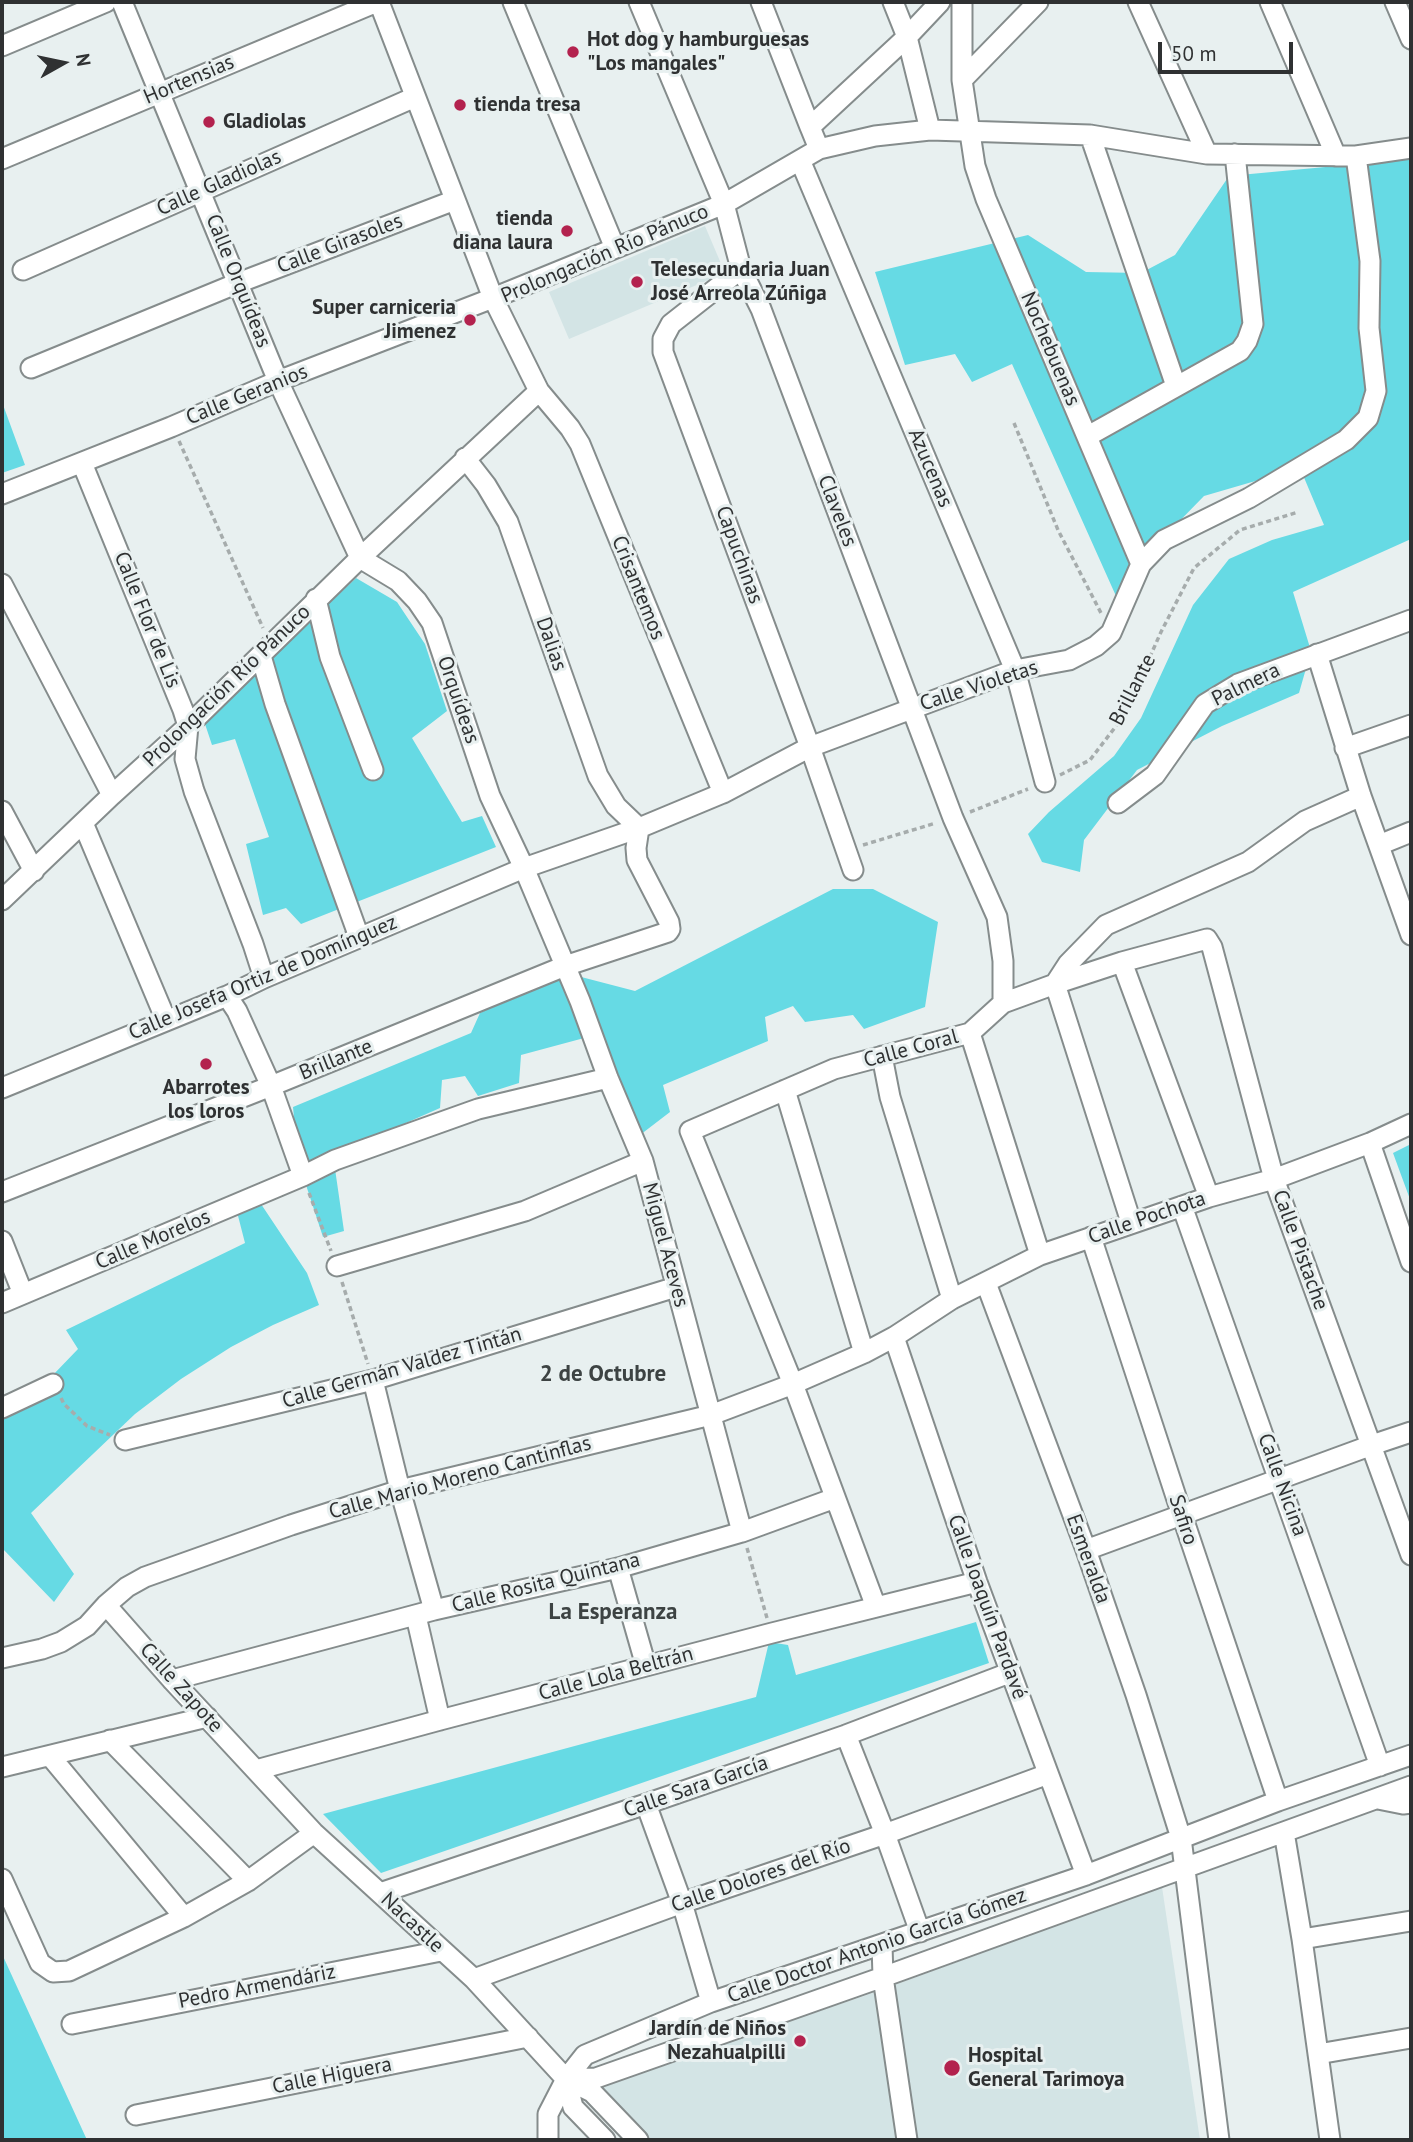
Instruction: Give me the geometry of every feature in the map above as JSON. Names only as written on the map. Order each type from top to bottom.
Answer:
[{"type":"street","points":[[2,47],[106,2]]},
{"type":"street","name":"Calle Orquídeas","points":[[122,2],[278,382],[360,558]]},
{"type":"street","points":[[378,2],[494,298]]},
{"type":"street","name":"Hortensias","points":[[2,159],[378,2]]},
{"type":"street","points":[[513,2],[615,248]]},
{"type":"street","name":"Claveles","points":[[639,2],[724,204],[741,269],[761,309],[953,818],[996,917],[1003,961],[1003,1003]]},
{"type":"street","points":[[761,2],[818,149]]},
{"type":"street","points":[[893,2],[907,37],[930,130]]},
{"type":"street","points":[[810,127],[907,37],[940,2]]},
{"type":"street","name":"Nochebuenas","points":[[962,2],[962,80],[975,166],[986,199],[1141,564]]},
{"type":"street","points":[[962,80],[1038,2]]},
{"type":"street","points":[[1138,2],[1207,154]]},
{"type":"street","points":[[1270,2],[1336,156]]},
{"type":"street","points":[[1395,2],[1411,39]]},
{"type":"street","name":"Calle Gladiolas","points":[[23,270],[415,97]]},
{"type":"street","name":"Prolongación Río Pánuco","points":[[2,900],[188,726],[465,458],[539,391],[494,298],[724,204],[818,149],[875,136],[930,130],[1090,135],[1207,154],[1356,156],[1411,148]]},
{"type":"street","points":[[1090,135],[1176,386]]},
{"type":"street","points":[[1088,436],[1240,351],[1250,333],[1252,324],[1235,154]]},
{"type":"street","points":[[1111,633],[1141,564],[1164,540],[1249,498],[1292,473],[1346,440],[1368,418],[1376,391],[1369,328],[1370,261],[1356,156]]},
{"type":"street","name":"Azucenas","points":[[800,160],[1015,670],[1045,782]]},
{"type":"street","name":"Calle Girasoles","points":[[31,368],[238,283],[455,200]]},
{"type":"street","name":"Capuchinas","points":[[741,269],[671,324],[663,339],[663,352],[853,870]]},
{"type":"street","name":"Calle Geranios","points":[[2,494],[494,298]]},
{"type":"street","name":"Crisantemos","points":[[539,391],[580,444],[723,793]]},
{"type":"street","name":"Dalias","points":[[465,458],[486,485],[508,522],[598,776],[616,806],[639,828]]},
{"type":"street","name":"Calle Flor de Lis","points":[[82,463],[188,726],[186,759],[194,790],[264,978]]},
{"type":"street","name":"Orquídeas","points":[[360,558],[398,581],[417,601],[432,623],[490,796],[524,868]]},
{"type":"street","points":[[2,584],[113,794]]},
{"type":"street","points":[[316,600],[330,657],[373,771]]},
{"type":"street","name":"Palmera","points":[[1118,803],[1155,775],[1205,704],[1238,684],[1411,620]]},
{"type":"street","name":"Calle Violetas","points":[[524,868],[639,828],[723,793],[810,747],[1015,670],[1069,660],[1096,646],[1111,633]]},
{"type":"street","points":[[266,651],[275,704],[359,937]]},
{"type":"street","points":[[1317,654],[1361,796],[1411,935]]},
{"type":"street","points":[[1345,748],[1411,725]]},
{"type":"street","points":[[1131,1222],[1055,984],[1068,964],[1106,925],[1248,862],[1305,821],[1361,796]]},
{"type":"street","points":[[2,811],[34,871]]},
{"type":"street","points":[[83,823],[166,1020]]},
{"type":"street","name":"Brillante","points":[[2,1192],[565,966],[668,932],[669,922],[638,860],[636,848],[639,828]]},
{"type":"street","points":[[1379,845],[1411,832]]},
{"type":"street","name":"Calle Josefa Ortiz de Domínguez","points":[[2,1088],[227,996],[524,868]]},
{"type":"street","name":"Miguel Aceves","points":[[524,868],[643,1161],[742,1532]]},
{"type":"street","name":"Calle Coral","points":[[793,1384],[690,1131],[834,1069],[970,1033],[1003,1003],[1122,962],[1208,939]]},
{"type":"street","name":"Calle Pistache","points":[[1208,939],[1274,1179],[1411,1555]]},
{"type":"street","points":[[1122,962],[1209,1197]]},
{"type":"street","points":[[227,996],[271,1086],[303,1176]]},
{"type":"street","points":[[970,1033],[1040,1255]]},
{"type":"street","points":[[882,1056],[890,1097],[953,1299]]},
{"type":"street","name":"Calle Morelos","points":[[2,1303],[335,1160],[478,1109],[608,1078]]},
{"type":"street","points":[[785,1090],[864,1353]]},
{"type":"street","name":"Calle Pochota","points":[[894,1337],[953,1299],[1040,1255],[1131,1222],[1274,1179],[1370,1143],[1411,1124]]},
{"type":"street","points":[[1370,1143],[1411,1262]]},
{"type":"street","points":[[337,1266],[524,1212],[643,1161]]},
{"type":"street","name":"Calle Nicina","points":[[1182,1206],[1380,1766]]},
{"type":"street","name":"Safiro","points":[[1091,1237],[1278,1801]]},
{"type":"street","points":[[2,1241],[23,1294]]},
{"type":"street","name":"Esmeralda","points":[[986,1283],[1086,1550],[1181,1838],[1219,2140]]},
{"type":"street","name":"Calle Germán Valdez Tintán","points":[[125,1440],[373,1380],[676,1287]]},
{"type":"street","name":"Calle Mario Moreno Cantinflas","points":[[2,1658],[61,1642],[87,1626],[127,1587],[145,1577],[400,1490],[711,1415],[793,1384],[894,1337]]},
{"type":"street","name":"Calle Joaquín Pardavé","points":[[894,1337],[1009,1673],[1086,1875]]},
{"type":"street","points":[[373,1380],[400,1490],[425,1613],[440,1720]]},
{"type":"street","points":[[2,1408],[53,1384]]},
{"type":"street","points":[[793,1384],[876,1607]]},
{"type":"street","points":[[1086,1550],[1411,1432]]},
{"type":"street","name":"Calle Rosita Quintana","points":[[172,1681],[425,1613],[618,1567],[742,1532],[835,1497]]},
{"type":"street","points":[[618,1567],[646,1666]]},
{"type":"street","name":"Calle Lola Beltrán","points":[[256,1770],[772,1633],[977,1583]]},
{"type":"street","name":"Calle Zapote","points":[[106,1605],[172,1681],[256,1770]]},
{"type":"street","name":"Calle Sara García","points":[[380,1893],[846,1735],[1009,1673]]},
{"type":"street","points":[[2,1767],[207,1717]]},
{"type":"street","points":[[846,1735],[920,1932]]},
{"type":"street","points":[[110,1740],[248,1881]]},
{"type":"street","name":"Calle Doctor Antonio García Gómez","points":[[566,2079],[585,2054],[711,2002],[1086,1875],[1278,1801],[1411,1755]]},
{"type":"street","points":[[50,1756],[184,1917]]},
{"type":"street","name":"Nacastle","points":[[256,1770],[314,1833],[474,1979],[566,2079]]},
{"type":"street","name":"Calle Dolores del Río","points":[[474,1979],[1048,1774]]},
{"type":"street","name":"Calle Doctor Antonio García Gómez","points":[[566,2079],[596,2078],[1411,1786]]},
{"type":"street","points":[[1376,1798],[1403,1804],[1411,1803]]},
{"type":"street","points":[[646,1804],[682,1903],[711,2002]]},
{"type":"street","points":[[1284,1832],[1330,2140]]},
{"type":"street","points":[[2,1879],[40,1963],[53,1972],[69,1971],[184,1917],[248,1881],[314,1833]]},
{"type":"street","points":[[1302,1939],[1411,1921]]},
{"type":"street","points":[[882,1945],[883,1977],[907,2140]]},
{"type":"street","name":"Pedro Armendáriz","points":[[72,2024],[441,1951]]},
{"type":"street","name":"Calle Higuera","points":[[136,2115],[528,2037]]},
{"type":"street","points":[[1318,2054],[1411,2038]]},
{"type":"street","points":[[548,2140],[548,2114],[566,2079]]},
{"type":"street","points":[[566,2079],[573,2107],[605,2140]]},
{"type":"street","points":[[566,2079],[592,2092],[638,2140]]},
{"type":"path","points":[[1014,423],[1058,530],[1111,633]]},
{"type":"path","points":[[171,427],[266,651]]},
{"type":"path","name":"Brillante","points":[[847,849],[953,818],[1045,782],[1090,760],[1123,718],[1161,632],[1194,568],[1240,530],[1298,512]]},
{"type":"path","points":[[53,1384],[64,1404],[88,1426],[125,1440]]},
{"type":"path","points":[[742,1532],[772,1633]]},
{"type":"shaded area","points":[[1411,159],[1411,539],[1293,592],[1311,651],[1299,693],[1222,726],[1137,770],[1084,840],[1080,872],[1042,862],[1028,834],[1049,812],[1114,756],[1141,718],[1193,605],[1229,559],[1272,540],[1324,525],[1300,468],[1204,496],[1162,539],[1116,596],[1012,364],[972,382],[955,354],[905,365],[875,272],[1028,235],[1086,272],[1141,273],[1175,255],[1229,176]]},
{"type":"shaded area","name":"Telesecundaria Juan José Arreola Zúñiga","points":[[705,226],[725,273],[569,339],[549,292]]},
{"type":"shaded area","points":[[2,402],[25,465],[2,473]]},
{"type":"shaded area","points":[[356,578],[397,602],[425,644],[447,711],[412,738],[462,822],[482,816],[496,847],[301,924],[286,908],[263,915],[246,844],[269,837],[235,739],[212,745],[204,721]]},
{"type":"shaded area","points":[[833,889],[873,889],[938,922],[925,1007],[864,1029],[853,1015],[805,1022],[793,1006],[765,1017],[768,1041],[663,1085],[670,1112],[640,1135],[599,1034],[521,1055],[519,1083],[478,1096],[465,1076],[442,1080],[440,1108],[333,1155],[344,1231],[323,1237],[306,1185],[296,1140],[293,1107],[471,1033],[480,1013],[562,972],[635,991]]},
{"type":"shaded area","points":[[1411,1144],[1411,1202],[1393,1153]]},
{"type":"shaded area","points":[[259,1201],[307,1273],[319,1305],[231,1347],[181,1379],[135,1414],[31,1513],[74,1574],[54,1602],[2,1548],[2,1416],[26,1403],[78,1349],[66,1330],[245,1243],[236,1208]]},
{"type":"shaded area","points":[[976,1622],[989,1663],[381,1873],[323,1814],[756,1697],[769,1642],[788,1645],[796,1675]]},
{"type":"shaded area","points":[[1162,1887],[1200,2140],[646,2140],[595,2086],[864,1996]]},
{"type":"shaded area","points":[[2,1954],[87,2140],[2,2140]]},
{"type":"place","name":"Hot dog y hamburguesas \"Los mangales\"","points":[[573,52]]},
{"type":"place","name":"tienda tresa","points":[[460,105]]},
{"type":"place","name":"Gladiolas","points":[[209,122]]},
{"type":"place","name":"tienda diana laura","points":[[567,231]]},
{"type":"place","name":"Telesecundaria Juan José Arreola Zúñiga","points":[[637,282]]},
{"type":"place","name":"Super carniceria Jimenez","points":[[470,320]]},
{"type":"place","name":"Abarrotes los loros","points":[[206,1064]]},
{"type":"place","name":"Jardín de Niños Nezahualpilli","points":[[800,2041]]},
{"type":"place","name":"Hospital General Tarimoya","points":[[952,2068]]},
{"type":"district","name":"2 de Octubre","points":[[603,1374]]},
{"type":"district","name":"La Esperanza","points":[[613,1612]]}]
